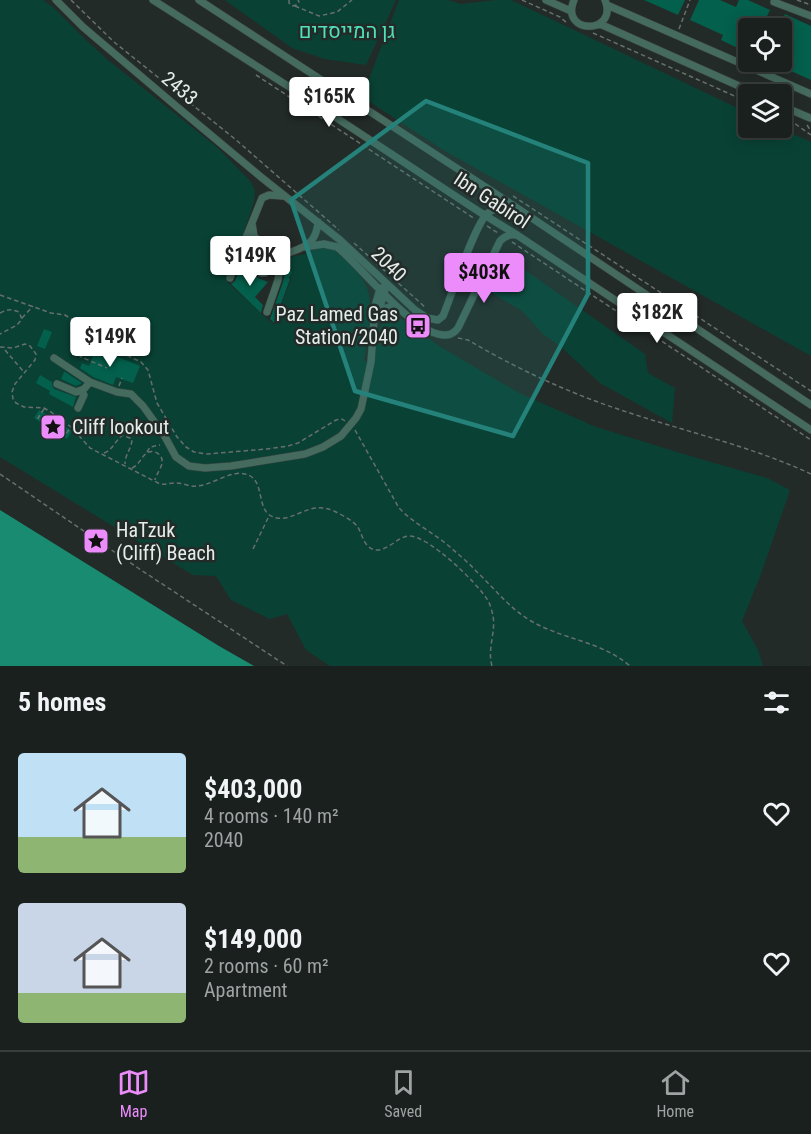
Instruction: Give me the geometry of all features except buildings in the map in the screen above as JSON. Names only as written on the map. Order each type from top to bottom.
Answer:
[{"type":"street","name":"2433","points":[[56,0],[83,27],[132,69],[287,198]]},
{"type":"street","name":"Ibn Gabirol","points":[[153,0],[518,235],[811,430]]},
{"type":"street","name":"Ibn Gabirol","points":[[199,0],[811,405]]},
{"type":"street","points":[[546,0],[571,11]]},
{"type":"street","points":[[574,0],[571,11],[573,17],[582,26],[594,27],[600,24],[606,16],[606,3],[811,94]]},
{"type":"street","points":[[774,2],[811,16]]},
{"type":"street","points":[[600,24],[738,86]]},
{"type":"street","points":[[792,110],[811,119],[811,110]]},
{"type":"street","points":[[230,278],[260,202],[265,196],[277,194],[287,198]]},
{"type":"street","name":"2040","points":[[287,198],[369,267],[399,309],[428,330],[445,335],[452,334],[459,328],[496,248],[504,237]]},
{"type":"street","points":[[443,316],[485,215],[496,209],[518,210]]},
{"type":"street","points":[[252,220],[254,236],[273,255],[283,254]]},
{"type":"street","points":[[243,245],[244,251],[263,274],[274,259],[311,242],[318,222]]},
{"type":"street","points":[[504,237],[518,235]]},
{"type":"street","name":"2040","points":[[304,247],[324,244],[336,247],[384,289],[421,315],[435,321],[443,316]]},
{"type":"street","points":[[267,312],[278,279],[283,254]]},
{"type":"street","points":[[374,327],[384,289]]},
{"type":"street","points":[[54,358],[90,382],[112,391],[131,394],[143,406],[176,457],[189,466],[205,468],[231,466],[305,454],[341,436],[361,410],[370,362],[375,306],[384,289]]},
{"type":"street","points":[[377,317],[388,307],[399,309]]},
{"type":"street","points":[[57,384],[76,392],[81,391],[90,382]]},
{"type":"street","points":[[78,408],[84,395],[81,391]]},
{"type":"path","points":[[71,0],[114,42],[235,139],[338,228]]},
{"type":"path","points":[[289,0],[289,3],[319,16],[337,12],[352,0]]},
{"type":"path","points":[[295,6],[298,0]]},
{"type":"path","points":[[522,0],[560,17],[571,26]]},
{"type":"path","points":[[676,35],[690,0]]},
{"type":"path","points":[[797,0],[811,6]]},
{"type":"path","points":[[587,33],[595,33],[738,97]]},
{"type":"path","points":[[249,70],[811,440]]},
{"type":"path","points":[[792,122],[811,135]]},
{"type":"path","points":[[355,243],[433,314],[439,313],[443,316]]},
{"type":"path","points":[[0,295],[65,315],[107,346],[146,365],[157,403],[177,436],[186,447],[194,452],[207,454],[277,448],[298,443],[336,420],[342,419],[352,424],[399,508],[423,529],[448,545],[477,571],[500,597],[530,620],[549,630],[603,648],[630,666]]},
{"type":"path","points":[[0,334],[17,325],[33,306]]},
{"type":"path","points":[[0,313],[12,309],[19,312],[22,319]]},
{"type":"path","points":[[457,338],[468,340],[524,370],[581,396],[754,451],[811,474]]},
{"type":"path","points":[[81,357],[90,340]]},
{"type":"path","points":[[0,347],[13,348],[25,344],[30,346],[36,354],[35,360],[15,384],[12,392],[16,403],[24,407],[44,408],[71,427],[90,448],[155,481],[165,485],[175,483],[197,486],[239,473],[247,474],[259,485],[265,511],[269,515],[278,518],[306,510],[320,508],[332,510],[358,527],[368,547],[377,550],[403,537],[410,536],[430,544],[453,562],[488,600],[494,617],[490,650],[492,666]]},
{"type":"path","points":[[4,348],[24,372]]},
{"type":"path","points":[[74,348],[81,357],[107,368]]},
{"type":"path","points":[[44,408],[38,418],[65,435],[71,427]]},
{"type":"path","points":[[103,453],[109,451],[123,435],[128,436],[132,439],[132,445],[126,456],[125,465]]},
{"type":"path","points":[[132,468],[137,466],[150,447],[168,444]]},
{"type":"path","points":[[146,453],[152,451],[161,457],[162,462],[155,481]]},
{"type":"path","points":[[0,474],[287,666]]},
{"type":"path","points":[[253,549],[269,515]]},
{"type":"highlighted area","points":[[426,101],[588,163],[588,294],[513,436],[355,391],[291,200]]},
{"type":"green space","points":[[0,0],[43,0],[108,60],[218,148],[251,182],[255,191],[254,202],[227,282],[274,325],[291,279],[291,272],[286,266],[288,259],[307,254],[318,248],[330,249],[354,269],[368,290],[370,320],[364,361],[373,362],[381,324],[390,315],[397,316],[439,346],[519,393],[596,427],[767,478],[790,490],[742,621],[758,650],[763,666],[330,666],[306,650],[287,614],[270,619],[231,600],[216,576],[193,575],[0,457]]},
{"type":"green space","name":"גן המייסדים","points":[[225,0],[396,0],[366,65],[325,59],[292,48]]},
{"type":"green space","points":[[399,0],[448,0],[461,4],[511,0],[738,108],[738,138],[792,138],[792,133],[811,142],[811,356],[445,151],[362,97]]},
{"type":"green space","points":[[502,254],[645,354],[648,373],[675,388],[672,423],[600,383],[561,347],[543,334],[522,311],[485,290]]},
{"type":"shaded area","points":[[0,510],[219,646],[254,666],[0,666]]},
{"type":"place","name":"Paz Lamed Gas Station/2040","points":[[418,326]]},
{"type":"place","name":"Cliff lookout","points":[[53,427]]},
{"type":"place","name":"HaTzuk (Cliff) Beach","points":[[96,541]]}]
